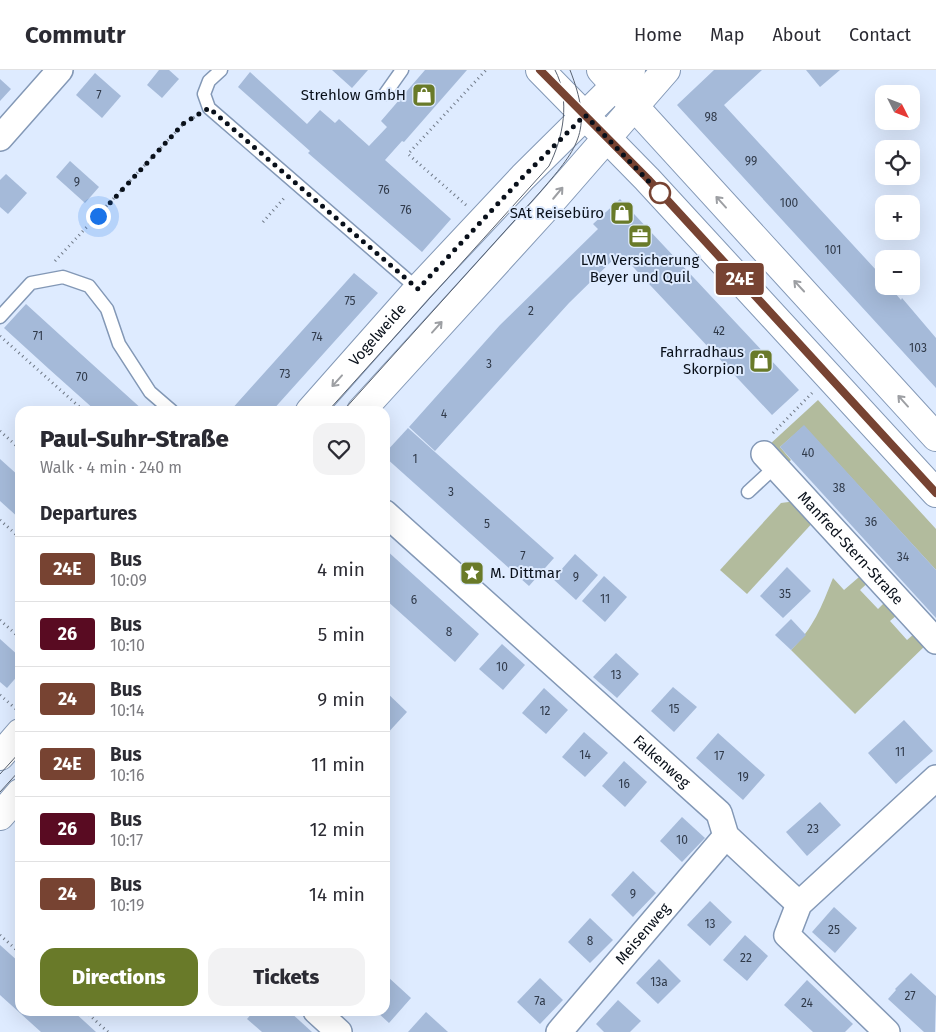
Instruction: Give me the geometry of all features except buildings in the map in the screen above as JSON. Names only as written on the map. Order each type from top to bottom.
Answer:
[{"type":"street","points":[[0,138],[60,70]]},
{"type":"street","points":[[540,70],[606,136],[936,492]]},
{"type":"street","points":[[365,406],[544,210],[606,136],[666,70]]},
{"type":"street","points":[[616,75],[634,106],[936,437]]},
{"type":"street","name":"Vogelweide","points":[[314,406],[418,289],[523,177],[585,115],[616,75]]},
{"type":"street","name":"Manfred-Stern-Straße","points":[[770,460],[936,641]]},
{"type":"street","name":"Falkenweg","points":[[390,517],[720,814],[726,836],[799,904]]},
{"type":"street","points":[[0,756],[15,729]]},
{"type":"street","points":[[887,1032],[787,935],[799,904],[936,778]]},
{"type":"street","points":[[0,816],[15,799]]},
{"type":"street","name":"Meisenweg","points":[[559,1032],[726,836]]},
{"type":"street","points":[[321,1016],[338,1032]]},
{"type":"lane","points":[[221,70],[209,81],[204,94],[209,108],[418,289]]},
{"type":"lane","points":[[384,94],[402,70]]},
{"type":"lane","points":[[0,317],[31,283],[63,276],[89,286],[107,309],[119,344],[146,385],[167,406]]},
{"type":"lane","points":[[748,492],[770,460]]},
{"type":"path","points":[[468,208],[408,154],[486,70]]},
{"type":"path","points":[[31,283],[61,256],[184,123],[209,108]]},
{"type":"path","points":[[263,222],[296,184]]},
{"type":"path","points":[[0,336],[78,406]]},
{"type":"path","points":[[770,460],[758,448],[817,387]]},
{"type":"path","points":[[0,431],[15,444]]},
{"type":"path","points":[[0,520],[15,534]]},
{"type":"path","points":[[0,620],[15,634]]},
{"type":"path","points":[[0,695],[15,716]]},
{"type":"path","points":[[0,935],[15,948]]},
{"type":"path","points":[[90,1016],[108,1032]]},
{"type":"green space","points":[[818,400],[936,529],[936,570],[804,426],[780,447],[791,460],[787,464],[769,445]]},
{"type":"green space","points":[[796,501],[816,519],[747,594],[720,570],[781,503]]},
{"type":"green space","points":[[866,571],[873,578],[860,590],[878,609],[891,596],[904,609],[890,621],[907,640],[921,628],[931,640],[855,714],[791,650],[806,633],[821,608],[833,578],[844,590]]},
{"type":"tram line","points":[[333,406],[549,166],[558,143],[564,106],[563,94],[555,70]]},
{"type":"tram line","points":[[348,406],[541,191],[565,161],[579,136],[581,122],[581,107],[570,70]]},
{"type":"tram line","points":[[0,774],[15,758]]},
{"type":"tram line","points":[[0,792],[15,776]]},
{"type":"bus line","name":"24E","points":[[540,70],[648,179],[936,493]]},
{"type":"place","name":"Strehlow GmbH","points":[[424,95]]},
{"type":"place","name":"SAt Reisebüro","points":[[622,213]]},
{"type":"place","name":"LVM Versicherung Beyer und Quil","points":[[640,236]]},
{"type":"place","name":"Fahrradhaus Skorpion","points":[[761,361]]},
{"type":"place","name":"M. Dittmar","points":[[472,573]]},
{"type":"route","points":[[98,216],[184,123],[209,108],[418,289],[523,177],[585,115],[660,193]]}]
